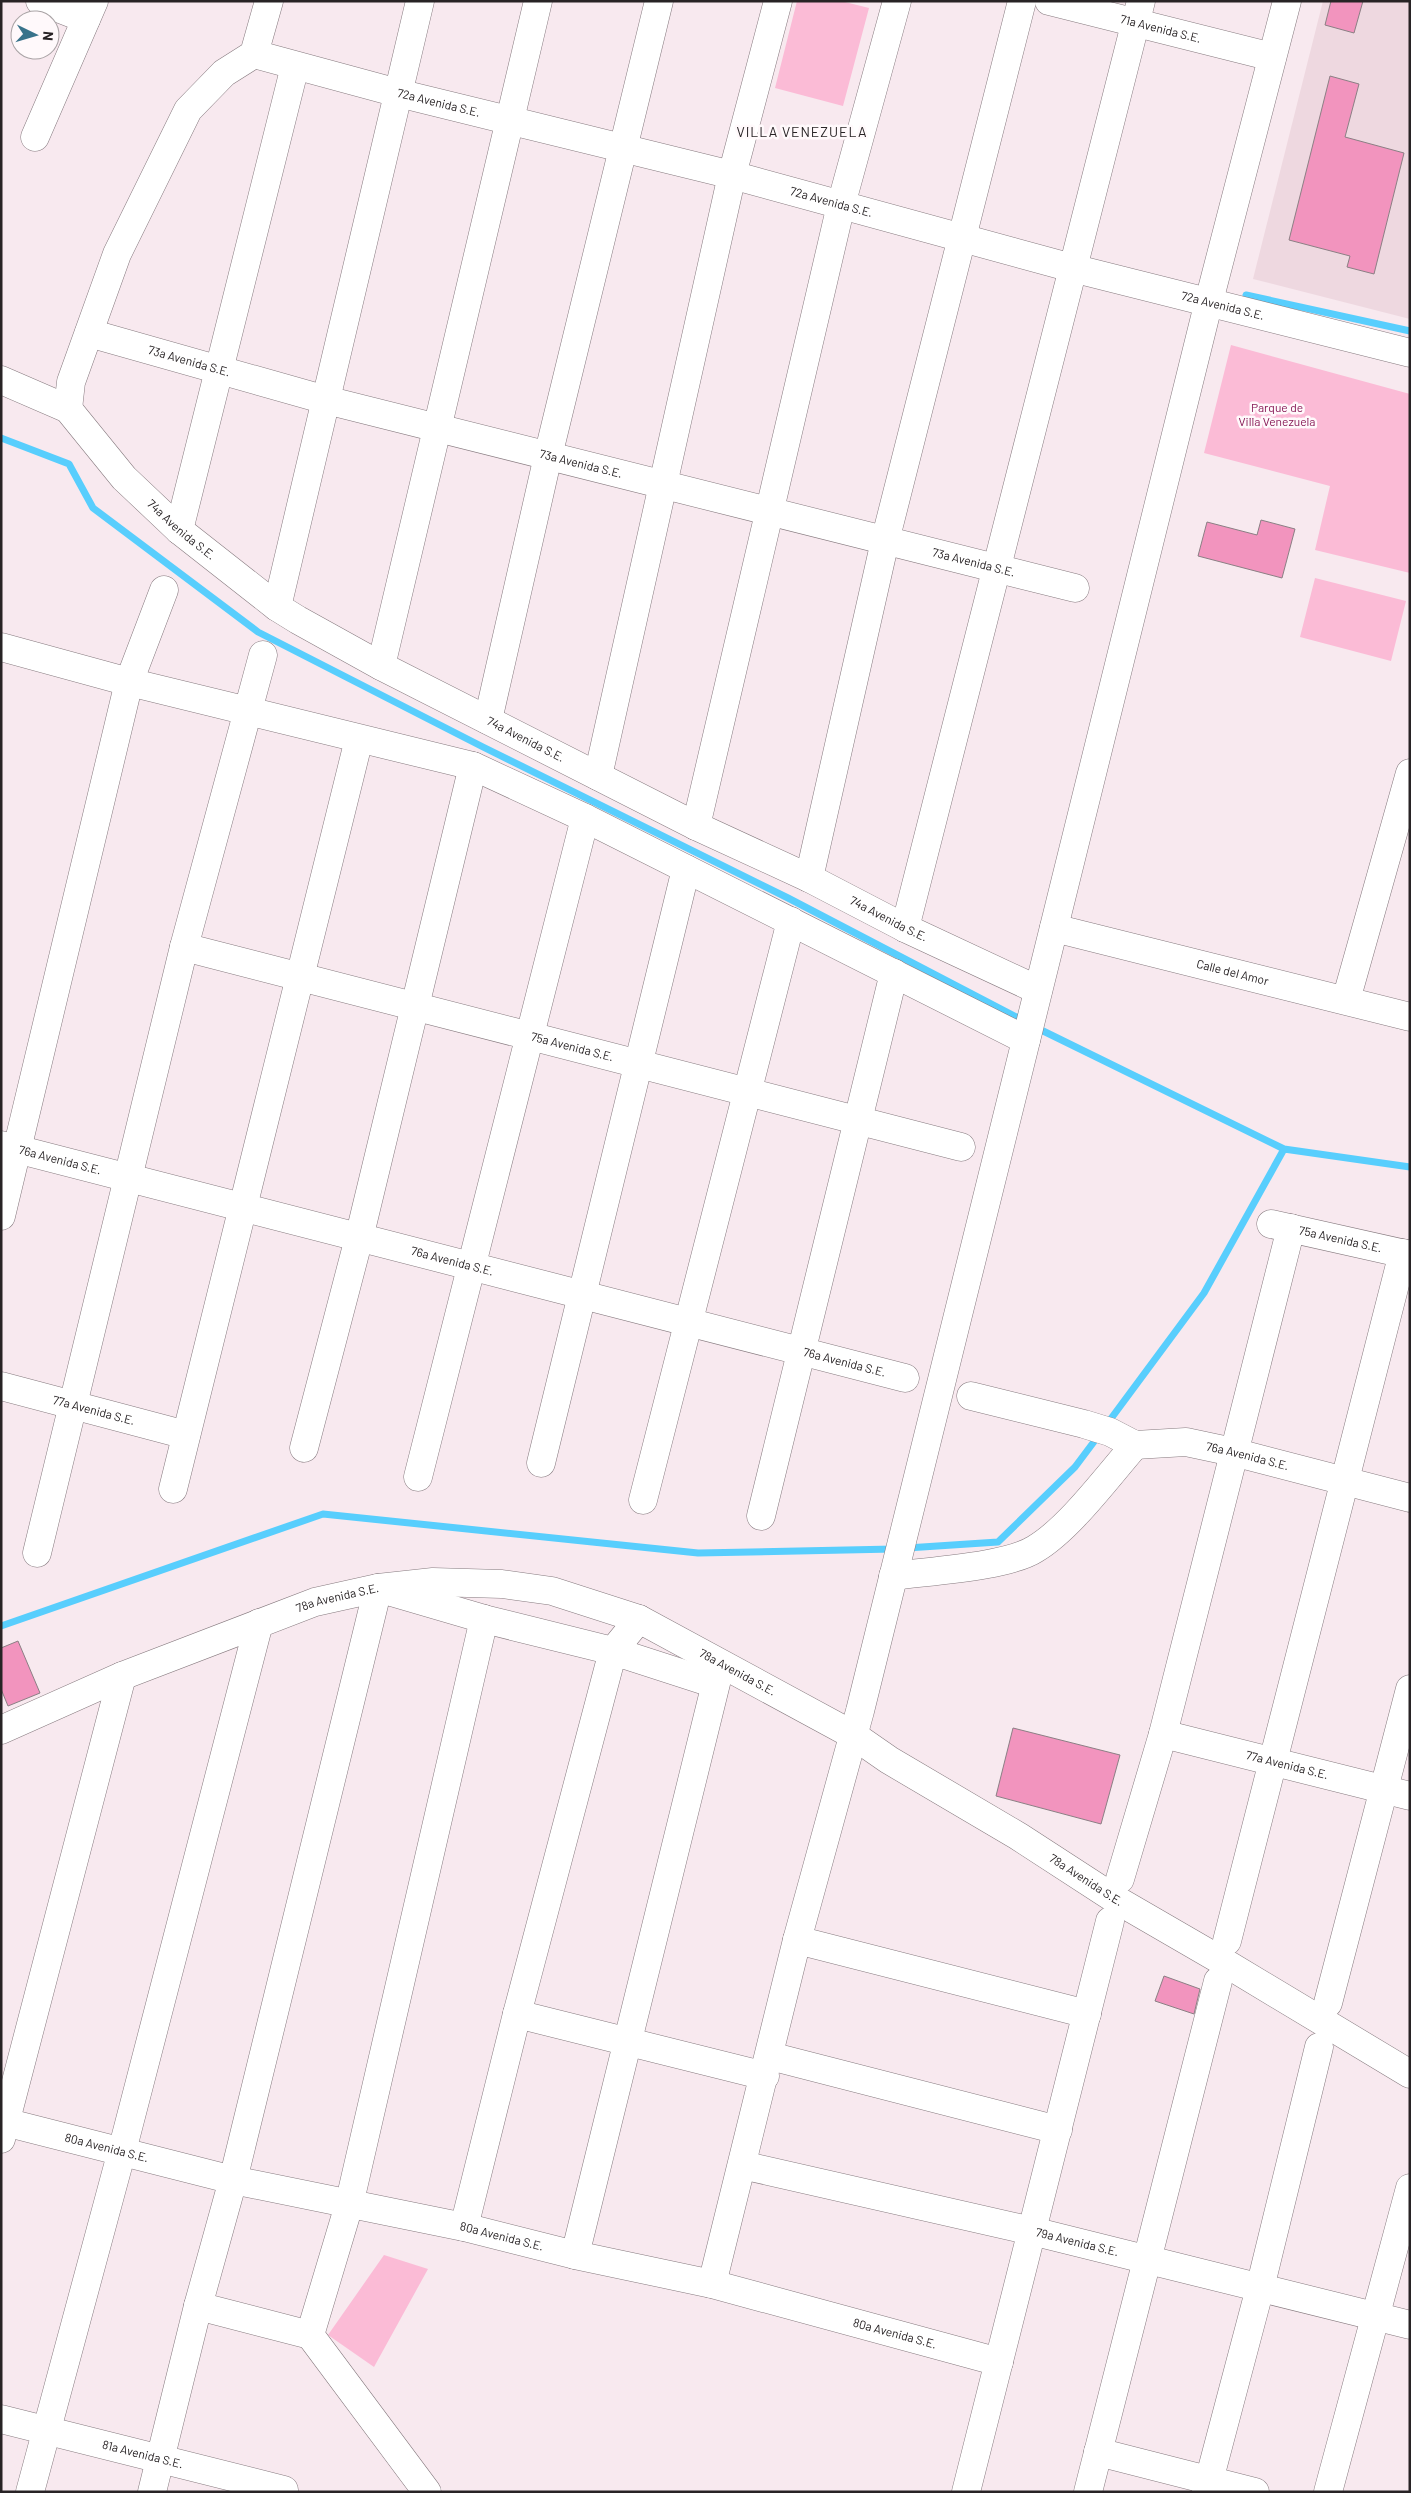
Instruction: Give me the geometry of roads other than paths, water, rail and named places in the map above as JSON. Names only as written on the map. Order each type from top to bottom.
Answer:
[{"type":"street","points":[[35,137],[90,10],[40,1]]},
{"type":"street","points":[[1,380],[68,409],[71,382],[117,254],[188,110],[224,73],[254,54],[269,1]]},
{"type":"street","points":[[277,607],[420,1]]},
{"type":"street","points":[[381,666],[538,1]]},
{"type":"street","points":[[488,720],[621,148],[659,1]]},
{"type":"street","points":[[598,776],[732,176],[778,1]]},
{"type":"street","points":[[696,826],[841,205],[897,1]]},
{"type":"street","points":[[810,878],[885,541],[960,238],[1022,1]]},
{"type":"street","name":"71a Avenida S.E.","points":[[1049,1],[1139,12],[1272,58]]},
{"type":"street","points":[[712,2284],[797,1940],[854,1735],[1209,301],[1287,1]]},
{"type":"street","points":[[905,928],[1072,268],[1139,12]]},
{"type":"street","name":"72a Avenida S.E.","points":[[254,54],[398,93],[509,119],[732,176],[1072,268],[1410,353]]},
{"type":"street","points":[[179,530],[296,66]]},
{"type":"street","name":"73a Avenida S.E.","points":[[89,333],[326,400],[1075,588]]},
{"type":"street","name":"74a Avenida S.E.","points":[[68,409],[124,478],[179,530],[277,607],[381,666],[696,826],[810,878],[905,928],[1038,990]]},
{"type":"street","points":[[1,1216],[9,1148],[129,682],[164,590]]},
{"type":"street","points":[[2,652],[249,710],[473,766],[586,818],[1026,1040]]},
{"type":"street","points":[[37,1553],[184,947],[263,655]]},
{"type":"street","points":[[172,1489],[359,739]]},
{"type":"street","points":[[304,1448],[358,1238],[473,766]]},
{"type":"street","points":[[1346,1000],[1410,773]]},
{"type":"street","points":[[418,1477],[586,818]]},
{"type":"street","points":[[541,1462],[686,869]]},
{"type":"street","points":[[642,1500],[790,921]]},
{"type":"street","name":"Calle del Amor","points":[[1054,928],[1410,1017]]},
{"type":"street","name":"75a Avenida S.E.","points":[[184,947],[961,1147]]},
{"type":"street","points":[[761,1516],[894,973]]},
{"type":"street","name":"76a Avenida S.E.","points":[[9,1148],[905,1378]]},
{"type":"street","name":"75a Avenida S.E.","points":[[1233,1452],[1281,1226],[1406,1254]]},
{"type":"street","points":[[1227,1941],[1344,1481],[1406,1254]]},
{"type":"street","name":"77a Avenida S.E.","points":[[1,1386],[186,1435]]},
{"type":"street","points":[[895,1567],[1010,1560],[1034,1550],[1057,1532],[1135,1445],[1110,1432],[1084,1424],[971,1396]]},
{"type":"street","name":"76a Avenida S.E.","points":[[1135,1445],[1186,1442],[1233,1452],[1410,1498]]},
{"type":"street","points":[[1120,1879],[1163,1734],[1233,1452]]},
{"type":"street","name":"78a Avenida S.E.","points":[[1,1730],[122,1676],[314,1602],[378,1588],[433,1582],[502,1584],[552,1591],[638,1620],[718,1674],[854,1735],[889,1760],[1018,1836],[1115,1899],[1410,2074]]},
{"type":"street","points":[[152,2492],[198,2306],[233,2180],[378,1588],[484,1619],[613,1652],[718,1674],[575,2255]]},
{"type":"street","points":[[310,2334],[349,2205],[484,1619]]},
{"type":"street","points":[[464,2227],[517,2014],[613,1652],[638,1620]]},
{"type":"street","points":[[30,2492],[45,2430],[122,2151],[259,1623]]},
{"type":"street","points":[[3,2127],[122,1676]]},
{"type":"street","points":[[1328,2003],[1410,1689]]},
{"type":"street","name":"77a Avenida S.E.","points":[[1163,1734],[1410,1796]]},
{"type":"street","points":[[966,2492],[1110,1921]]},
{"type":"street","points":[[797,1940],[1087,2014]]},
{"type":"street","points":[[1088,2492],[1218,1981]]},
{"type":"street","points":[[517,2014],[628,2042],[767,2066],[1058,2130]]},
{"type":"street","points":[[1207,2486],[1260,2288],[1319,2047]]},
{"type":"street","name":"80a Avenida S.E.","points":[[3,2127],[122,2151],[233,2180],[464,2227],[575,2255],[712,2284],[999,2362]]},
{"type":"street","name":"79a Avenida S.E.","points":[[742,2165],[1032,2231],[1410,2325]]},
{"type":"street","points":[[1328,2492],[1410,2188]]},
{"type":"street","points":[[198,2306],[310,2334],[427,2492]]},
{"type":"street","name":"81a Avenida S.E.","points":[[1,2419],[284,2490]]},
{"type":"street","points":[[1098,2452],[1207,2486],[1255,2492]]},
{"type":"waterway","points":[[1246,295],[1410,331]]},
{"type":"waterway","points":[[1,438],[69,464],[93,508],[258,632],[483,747],[788,898],[1026,1022]]},
{"type":"waterway","points":[[1035,1027],[1284,1149],[1410,1167]]},
{"type":"waterway","points":[[1107,1424],[1204,1293],[1284,1149]]},
{"type":"waterway","points":[[907,1548],[998,1542],[1075,1467],[1099,1435]]},
{"type":"waterway","points":[[1,1626],[323,1514],[698,1553],[894,1549]]},
{"type":"district","name":"VILLA VENEZUELA","points":[[802,132]]},
{"type":"park label","name":"Parque de Villa Venezuela","points":[[1277,415]]}]
